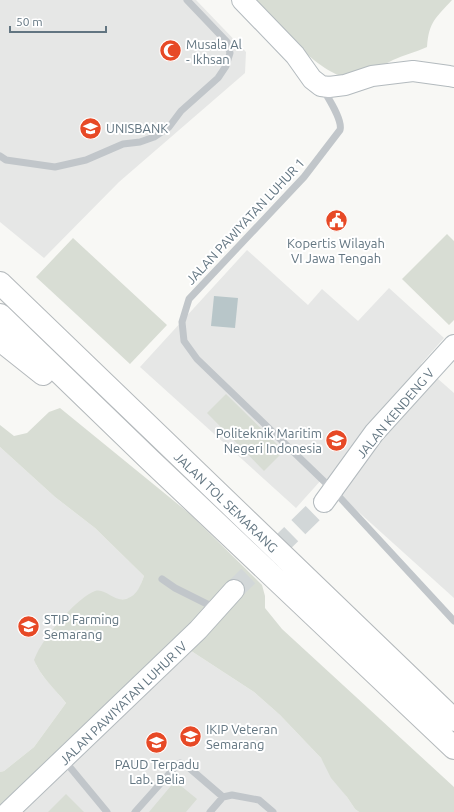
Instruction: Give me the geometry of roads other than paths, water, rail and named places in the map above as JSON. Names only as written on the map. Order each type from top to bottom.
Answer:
[{"type":"highway","name":"JALAN TOL SEMARANG","points":[[0,283],[454,720]]},
{"type":"highway","name":"JALAN TOL SEMARANG","points":[[0,315],[150,460],[454,748]]},
{"type":"highway","points":[[0,340],[150,460]]},
{"type":"street","points":[[242,0],[295,55],[312,79],[321,86],[329,88],[345,85],[372,76],[413,71],[454,78]]},
{"type":"street","name":"JALAN KENDENG V","points":[[328,496],[374,433],[454,345]]},
{"type":"street","name":"JALAN PAWIYATAN LUHUR IV","points":[[8,812],[198,630],[234,590]]},
{"type":"lane","points":[[0,156],[6,160],[55,167],[86,160],[123,144],[140,142],[154,138],[169,127],[182,111],[218,78],[226,66],[230,53],[227,42],[187,0]]},
{"type":"lane","name":"JALAN PAWIYATAN LUHUR 1","points":[[321,86],[338,116],[341,126],[340,130],[304,177],[189,299],[182,322],[184,341],[197,359],[328,496],[454,621]]},
{"type":"lane","points":[[162,579],[175,588],[217,609]]},
{"type":"lane","points":[[64,760],[107,812]]},
{"type":"lane","points":[[135,812],[180,763],[187,766],[223,797]]},
{"type":"lane","points":[[210,812],[223,797],[232,795],[259,800],[273,812]]},
{"type":"tunnel","points":[[234,590],[324,502]]},
{"type":"place","name":"Musala Al - Ikhsan","points":[[170,51]]},
{"type":"place","name":"UNISBANK","points":[[91,128]]},
{"type":"place","name":"Kopertis Wilayah VI Jawa Tengah","points":[[336,221]]},
{"type":"place","name":"Politeknik Maritim Negeri Indonesia","points":[[337,440]]},
{"type":"place","name":"STIP Farming Semarang","points":[[28,626]]},
{"type":"place","name":"IKIP Veteran Semarang","points":[[190,736]]},
{"type":"place","name":"PAUD Terpadu Lab. Belia","points":[[157,742]]}]
